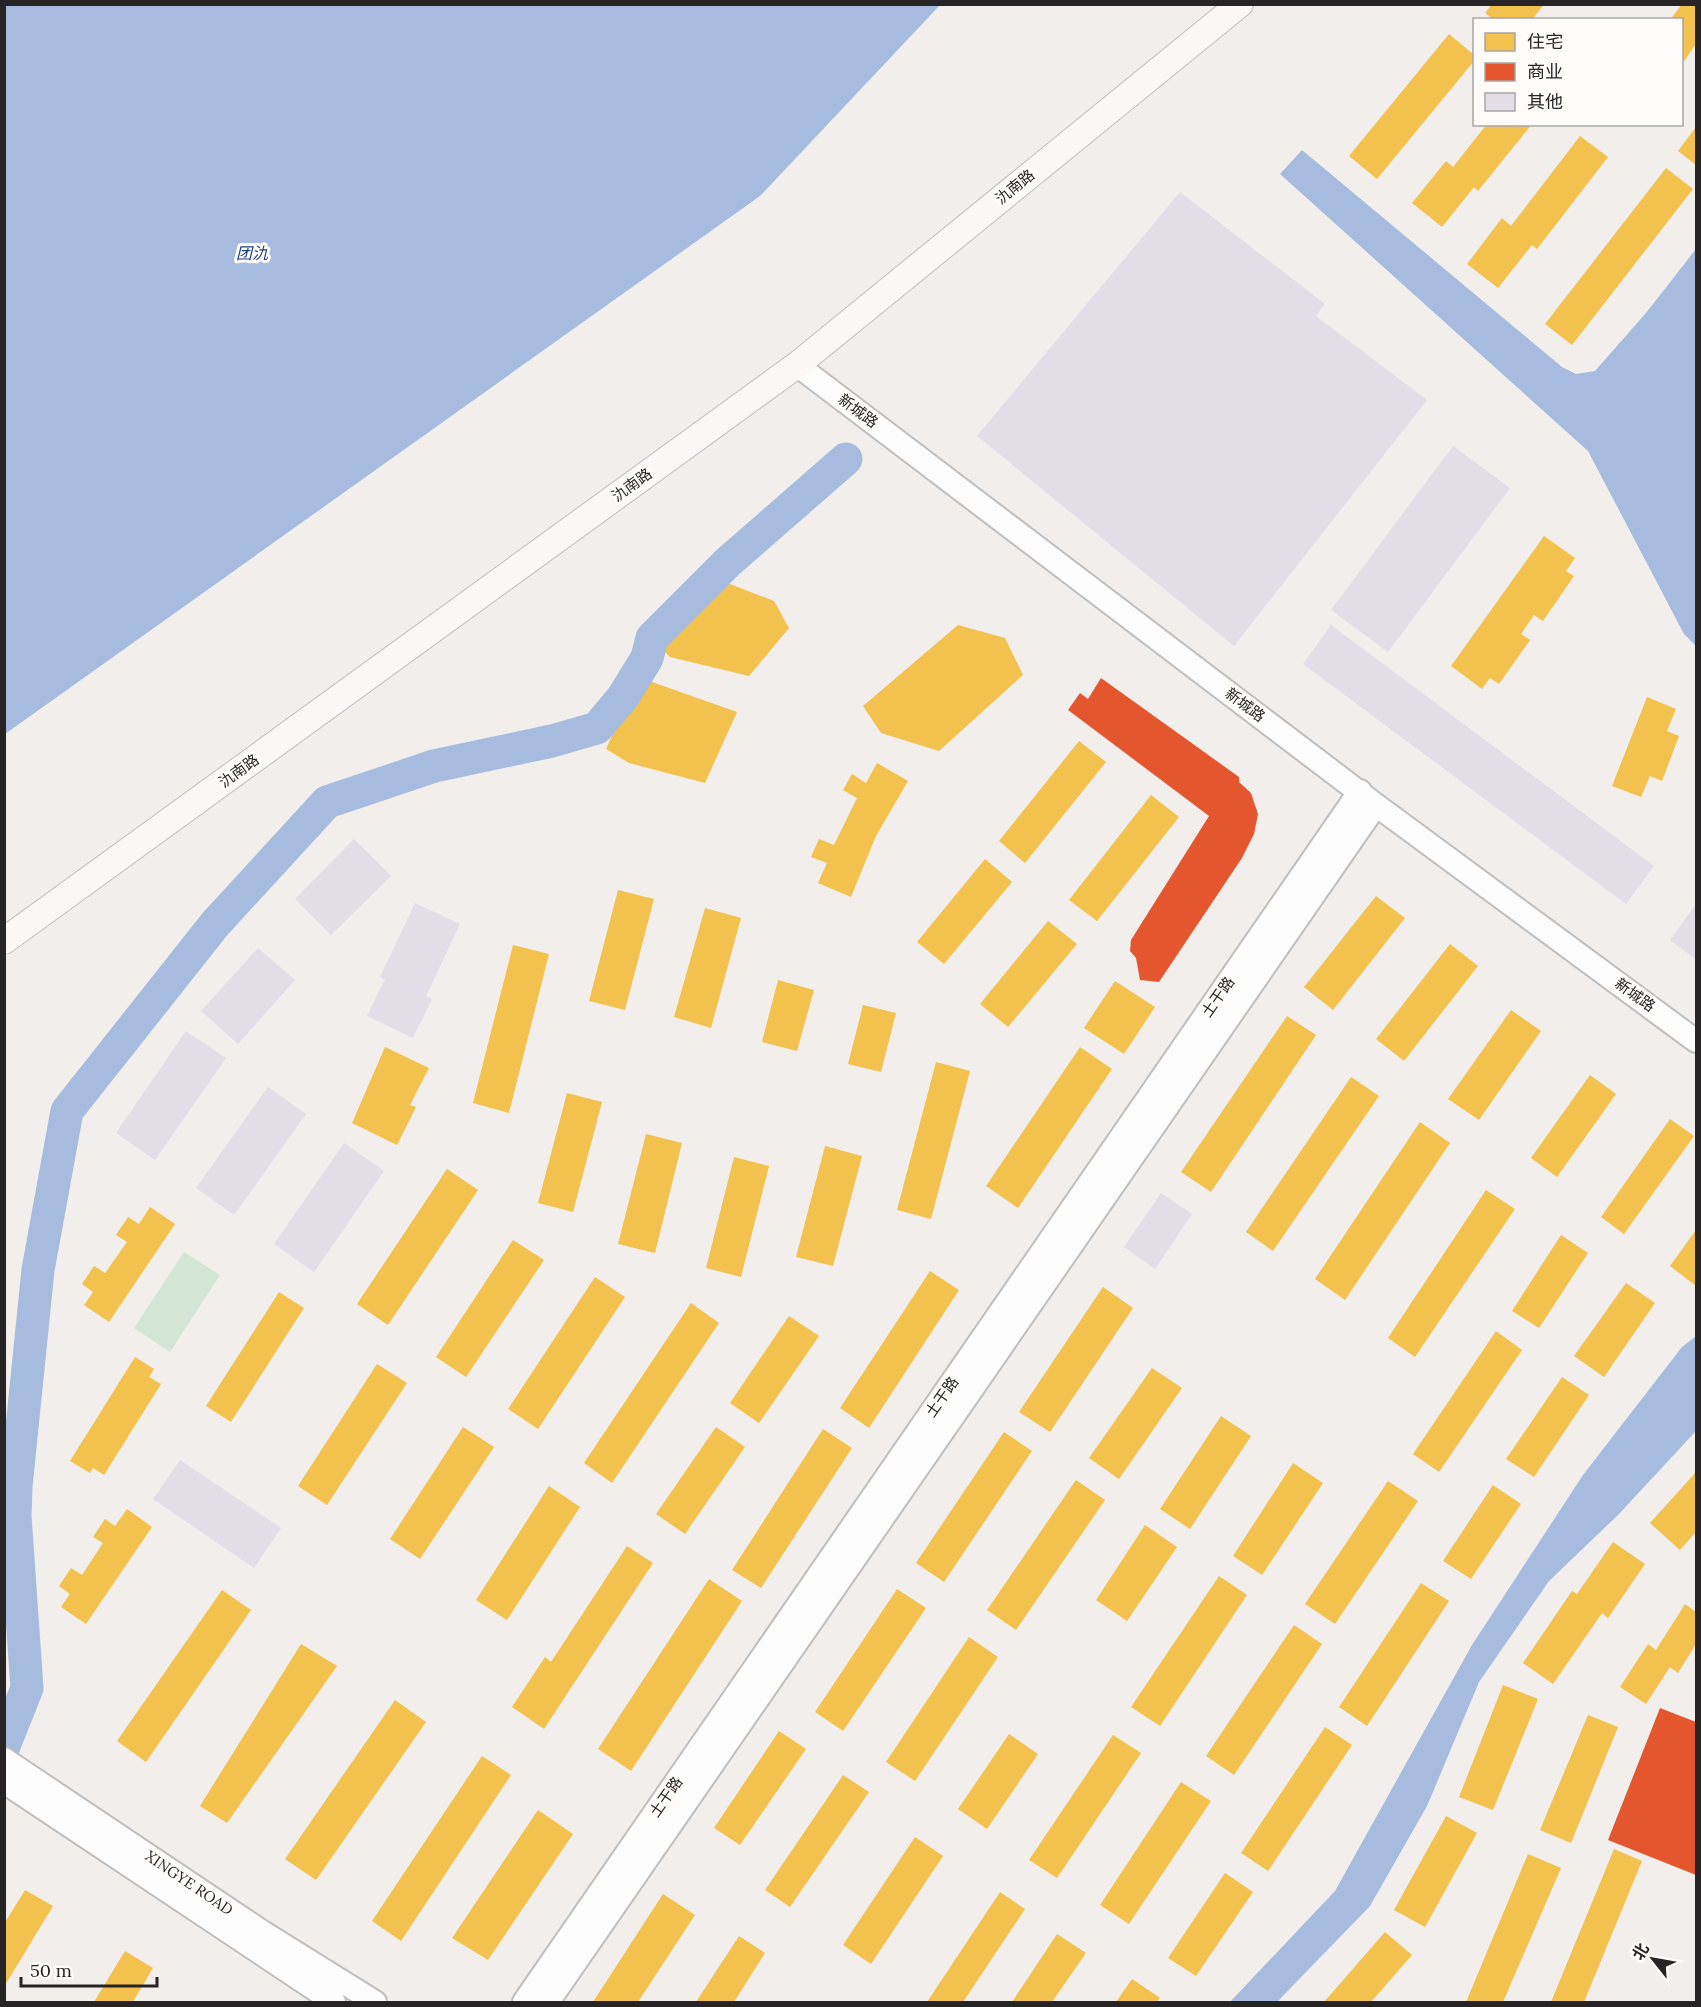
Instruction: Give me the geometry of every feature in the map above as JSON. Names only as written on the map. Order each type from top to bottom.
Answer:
[{"type":"main road","name":"氿南路","points":[[4,941],[797,365],[1240,4]]},
{"type":"street","name":"新城路","points":[[797,365],[1368,798],[1696,1041]]},
{"type":"street","name":"土干路","points":[[524,2002],[1368,798]]},
{"type":"street","name":"土干路","points":[[548,2002],[1368,798]]},
{"type":"street","name":"XINGYE ROAD","points":[[7,1772],[334,2002]]},
{"type":"street","name":"XINGYE ROAD","points":[[7,1772],[375,2002]]},
{"type":"green space","points":[[184,1252],[220,1275],[170,1352],[134,1328]]},
{"type":"water","name":"团氿","points":[[5,4],[940,5],[760,196],[5,734]]},
{"type":"water","points":[[1302,150],[1562,367],[1576,374],[1595,371],[1646,313],[1696,249],[1696,646],[1684,634],[1588,451],[1280,174]]},
{"type":"water","points":[[1696,1336],[1696,1431],[1618,1515],[1549,1581],[1479,1682],[1427,1806],[1370,1906],[1277,2002],[1230,2002],[1335,1891],[1472,1645],[1583,1475],[1682,1347]]},
{"type":"building: 住宅","points":[[1492,4],[1544,4],[1534,18],[1491,18],[1485,13]]},
{"type":"building: 住宅","points":[[1682,4],[1696,4],[1696,44],[1683,63],[1683,18],[1672,18]]},
{"type":"building: 住宅","points":[[1449,34],[1473,54],[1473,62],[1377,179],[1349,156]]},
{"type":"building: 住宅","points":[[1485,126],[1530,126],[1478,191],[1474,187],[1442,227],[1412,203],[1446,161],[1453,167]]},
{"type":"building: 住宅","points":[[1696,127],[1696,165],[1678,151]]},
{"type":"building: 住宅","points":[[1580,136],[1608,157],[1537,249],[1532,245],[1498,288],[1467,264],[1502,218],[1511,226]]},
{"type":"building: 住宅","points":[[1666,168],[1693,189],[1572,345],[1545,324]]},
{"type":"building: 住宅","points":[[1544,536],[1575,558],[1566,571],[1574,576],[1543,621],[1534,615],[1521,634],[1530,640],[1499,684],[1490,678],[1482,689],[1451,666]]},
{"type":"building: 住宅","points":[[717,579],[774,601],[789,628],[749,676],[670,657],[656,643]]},
{"type":"building: 住宅","points":[[958,625],[1005,638],[1023,675],[939,751],[881,733],[863,706]]},
{"type":"building: 住宅","points":[[638,677],[737,712],[705,783],[629,763],[606,749]]},
{"type":"building: 住宅","points":[[1647,697],[1676,709],[1667,731],[1679,736],[1662,781],[1650,776],[1641,797],[1612,786]]},
{"type":"building: 住宅","points":[[1079,741],[1106,762],[1025,863],[999,841]]},
{"type":"building: 住宅","points":[[877,763],[908,781],[876,836],[851,897],[818,883],[827,863],[811,857],[819,839],[834,845],[857,798],[843,790],[852,774],[866,783]]},
{"type":"building: 住宅","points":[[1151,795],[1179,817],[1097,921],[1069,900]]},
{"type":"building: 住宅","points":[[985,859],[1012,882],[944,964],[917,942]]},
{"type":"building: 住宅","points":[[618,890],[654,899],[625,1010],[589,1001]]},
{"type":"building: 住宅","points":[[1376,896],[1405,918],[1333,1010],[1304,987]]},
{"type":"building: 住宅","points":[[705,908],[741,918],[711,1028],[674,1017]]},
{"type":"building: 住宅","points":[[1048,921],[1077,944],[1008,1027],[980,1004]]},
{"type":"building: 住宅","points":[[1450,944],[1478,966],[1404,1061],[1376,1039]]},
{"type":"building: 住宅","points":[[513,945],[549,954],[509,1113],[473,1103]]},
{"type":"building: 住宅","points":[[778,980],[814,990],[797,1051],[762,1042]]},
{"type":"building: 住宅","points":[[1115,981],[1155,1007],[1124,1054],[1084,1028]]},
{"type":"building: 住宅","points":[[863,1005],[896,1013],[881,1072],[848,1064]]},
{"type":"building: 住宅","points":[[1511,1010],[1541,1031],[1479,1120],[1448,1099]]},
{"type":"building: 住宅","points":[[1287,1016],[1316,1035],[1211,1192],[1181,1172]]},
{"type":"building: 住宅","points":[[385,1047],[429,1068],[410,1105],[416,1107],[397,1145],[352,1123]]},
{"type":"building: 住宅","points":[[1080,1047],[1112,1069],[1018,1208],[986,1186]]},
{"type":"building: 住宅","points":[[936,1062],[970,1071],[931,1219],[897,1210]]},
{"type":"building: 住宅","points":[[1590,1075],[1616,1094],[1557,1177],[1531,1158]]},
{"type":"building: 住宅","points":[[1351,1077],[1379,1096],[1273,1251],[1246,1232]]},
{"type":"building: 住宅","points":[[567,1093],[602,1102],[573,1212],[538,1203]]},
{"type":"building: 住宅","points":[[1670,1119],[1694,1136],[1624,1234],[1601,1217]]},
{"type":"building: 住宅","points":[[1420,1122],[1450,1143],[1345,1300],[1315,1279]]},
{"type":"building: 住宅","points":[[646,1134],[682,1143],[655,1253],[618,1244]]},
{"type":"building: 住宅","points":[[825,1146],[862,1156],[833,1266],[796,1257]]},
{"type":"building: 住宅","points":[[734,1157],[769,1166],[741,1277],[706,1268]]},
{"type":"building: 住宅","points":[[447,1169],[478,1190],[388,1325],[357,1304]]},
{"type":"building: 住宅","points":[[1486,1190],[1515,1209],[1415,1357],[1388,1338]]},
{"type":"building: 住宅","points":[[150,1207],[175,1224],[109,1322],[84,1305],[93,1292],[82,1284],[94,1266],[105,1273],[127,1242],[116,1235],[128,1217],[139,1224]]},
{"type":"building: 住宅","points":[[1696,1230],[1696,1286],[1670,1266]]},
{"type":"building: 住宅","points":[[1561,1235],[1588,1253],[1539,1328],[1512,1311]]},
{"type":"building: 住宅","points":[[513,1240],[544,1260],[466,1377],[436,1357]]},
{"type":"building: 住宅","points":[[930,1271],[959,1290],[869,1428],[840,1408]]},
{"type":"building: 住宅","points":[[595,1277],[625,1297],[538,1429],[508,1409]]},
{"type":"building: 住宅","points":[[1626,1283],[1655,1303],[1604,1377],[1574,1356]]},
{"type":"building: 住宅","points":[[1103,1287],[1133,1308],[1050,1432],[1019,1412]]},
{"type":"building: 住宅","points":[[279,1292],[304,1308],[231,1422],[206,1406]]},
{"type":"building: 住宅","points":[[691,1303],[719,1323],[612,1483],[584,1463]]},
{"type":"building: 住宅","points":[[789,1316],[819,1336],[759,1423],[730,1403]]},
{"type":"building: 住宅","points":[[1496,1331],[1522,1350],[1439,1472],[1413,1454]]},
{"type":"building: 住宅","points":[[135,1357],[154,1369],[149,1377],[161,1384],[104,1475],[93,1468],[90,1473],[70,1461]]},
{"type":"building: 住宅","points":[[377,1364],[407,1383],[327,1505],[298,1486]]},
{"type":"building: 住宅","points":[[1152,1368],[1182,1388],[1119,1479],[1089,1458]]},
{"type":"building: 住宅","points":[[1562,1377],[1589,1395],[1534,1477],[1506,1459]]},
{"type":"building: 住宅","points":[[1221,1416],[1251,1436],[1190,1529],[1160,1509]]},
{"type":"building: 住宅","points":[[463,1427],[494,1447],[420,1559],[390,1539]]},
{"type":"building: 住宅","points":[[716,1427],[745,1447],[685,1534],[656,1514]]},
{"type":"building: 住宅","points":[[823,1429],[852,1448],[761,1588],[732,1570]]},
{"type":"building: 住宅","points":[[1004,1432],[1032,1451],[944,1582],[916,1563]]},
{"type":"building: 住宅","points":[[1293,1463],[1323,1483],[1262,1575],[1233,1556]]},
{"type":"building: 住宅","points":[[1696,1472],[1696,1532],[1680,1550],[1650,1523]]},
{"type":"building: 住宅","points":[[1076,1480],[1105,1500],[1016,1630],[987,1610]]},
{"type":"building: 住宅","points":[[1388,1481],[1418,1501],[1335,1624],[1305,1604]]},
{"type":"building: 住宅","points":[[1493,1485],[1521,1504],[1471,1579],[1443,1561]]},
{"type":"building: 住宅","points":[[549,1486],[580,1507],[507,1620],[476,1600]]},
{"type":"building: 住宅","points":[[127,1509],[152,1527],[86,1624],[61,1607],[70,1594],[59,1586],[71,1568],[82,1575],[103,1543],[93,1537],[105,1519],[115,1526]]},
{"type":"building: 住宅","points":[[1145,1525],[1177,1547],[1127,1621],[1096,1600]]},
{"type":"building: 住宅","points":[[1613,1542],[1645,1564],[1608,1618],[1602,1613],[1553,1684],[1523,1663],[1572,1591],[1577,1594]]},
{"type":"building: 住宅","points":[[627,1546],[653,1563],[544,1729],[512,1707],[545,1657],[551,1662]]},
{"type":"building: 住宅","points":[[1219,1576],[1247,1595],[1160,1726],[1131,1707]]},
{"type":"building: 住宅","points":[[709,1579],[742,1601],[631,1771],[598,1749]]},
{"type":"building: 住宅","points":[[1421,1583],[1449,1601],[1367,1726],[1339,1707]]},
{"type":"building: 住宅","points":[[897,1589],[926,1608],[843,1731],[815,1712]]},
{"type":"building: 住宅","points":[[222,1590],[251,1610],[146,1762],[117,1741]]},
{"type":"building: 住宅","points":[[1685,1604],[1696,1612],[1696,1644],[1678,1673],[1670,1667],[1646,1704],[1620,1687],[1648,1644],[1656,1650]]},
{"type":"building: 住宅","points":[[1294,1625],[1322,1644],[1234,1775],[1206,1756]]},
{"type":"building: 住宅","points":[[969,1637],[998,1657],[915,1781],[886,1762]]},
{"type":"building: 住宅","points":[[301,1644],[337,1666],[227,1823],[200,1806]]},
{"type":"building: 住宅","points":[[1503,1685],[1538,1699],[1493,1810],[1459,1797]]},
{"type":"building: 住宅","points":[[395,1700],[426,1722],[316,1880],[285,1859]]},
{"type":"building: 住宅","points":[[1588,1715],[1618,1727],[1571,1843],[1540,1830]]},
{"type":"building: 住宅","points":[[1325,1727],[1352,1745],[1268,1871],[1241,1853]]},
{"type":"building: 住宅","points":[[779,1731],[806,1749],[740,1845],[714,1828]]},
{"type":"building: 住宅","points":[[1009,1734],[1038,1754],[987,1829],[958,1809]]},
{"type":"building: 住宅","points":[[1113,1735],[1141,1753],[1057,1878],[1029,1860]]},
{"type":"building: 住宅","points":[[482,1756],[511,1775],[401,1941],[372,1921]]},
{"type":"building: 住宅","points":[[843,1775],[869,1792],[790,1907],[765,1890]]},
{"type":"building: 住宅","points":[[1181,1782],[1211,1801],[1129,1924],[1100,1905]]},
{"type":"building: 住宅","points":[[538,1810],[573,1834],[488,1960],[452,1938]]},
{"type":"building: 住宅","points":[[1446,1816],[1477,1833],[1425,1927],[1394,1910]]},
{"type":"building: 住宅","points":[[915,1837],[943,1856],[871,1964],[843,1945]]},
{"type":"building: 住宅","points":[[1614,1849],[1642,1861],[1584,2002],[1551,2002]]},
{"type":"building: 住宅","points":[[1528,1854],[1561,1868],[1503,2002],[1466,2002]]},
{"type":"building: 住宅","points":[[1225,1873],[1253,1892],[1196,1976],[1168,1958]]},
{"type":"building: 住宅","points":[[25,1890],[53,1906],[4,1987],[4,1924]]},
{"type":"building: 住宅","points":[[1000,1892],[1025,1909],[963,2002],[927,2002]]},
{"type":"building: 住宅","points":[[663,1894],[695,1915],[638,2002],[593,2002]]},
{"type":"building: 住宅","points":[[1385,1932],[1412,1955],[1371,2002],[1324,2002]]},
{"type":"building: 住宅","points":[[1057,1934],[1086,1953],[1052,2002],[1012,2002]]},
{"type":"building: 住宅","points":[[739,1936],[765,1953],[734,2002],[696,2002]]},
{"type":"building: 住宅","points":[[125,1951],[153,1968],[133,2002],[94,2002]]},
{"type":"building: 住宅","points":[[1132,1979],[1160,1998],[1157,2002],[1116,2002]]},
{"type":"building: 商业","points":[[1101,678],[1239,777],[1239,782],[1251,793],[1258,814],[1254,834],[1242,858],[1159,982],[1140,980],[1136,958],[1130,951],[1131,940],[1209,816],[1068,710],[1080,693],[1088,699]]},
{"type":"building: 商业","points":[[1660,1708],[1696,1722],[1696,1875],[1608,1840]]},
{"type":"building: 其他","points":[[1180,192],[1325,304],[1316,316],[1427,400],[1234,646],[977,436]]},
{"type":"building: 其他","points":[[1453,446],[1510,488],[1388,652],[1331,610]]},
{"type":"building: 其他","points":[[1331,625],[1654,866],[1626,904],[1303,664]]},
{"type":"building: 其他","points":[[354,839],[391,876],[331,935],[295,899]]},
{"type":"building: 其他","points":[[415,903],[460,924],[426,996],[432,999],[413,1038],[367,1016],[385,979],[380,977]]},
{"type":"building: 其他","points":[[1696,904],[1696,960],[1670,940]]},
{"type":"building: 其他","points":[[258,948],[295,980],[238,1044],[201,1011]]},
{"type":"building: 其他","points":[[186,1031],[226,1058],[155,1160],[116,1133]]},
{"type":"building: 其他","points":[[268,1087],[306,1114],[234,1215],[196,1188]]},
{"type":"building: 其他","points":[[344,1143],[384,1171],[314,1272],[274,1244]]},
{"type":"building: 其他","points":[[1161,1193],[1192,1214],[1155,1269],[1124,1247]]},
{"type":"building: 其他","points":[[180,1460],[281,1528],[254,1568],[153,1499]]},
{"type":"waterway","points":[[4,1746],[27,1688],[15,1516],[16,1486],[38,1270],[67,1111],[215,924],[327,802],[434,766],[552,741],[597,728],[623,697],[647,658],[652,638],[728,562],[846,459]]}]
